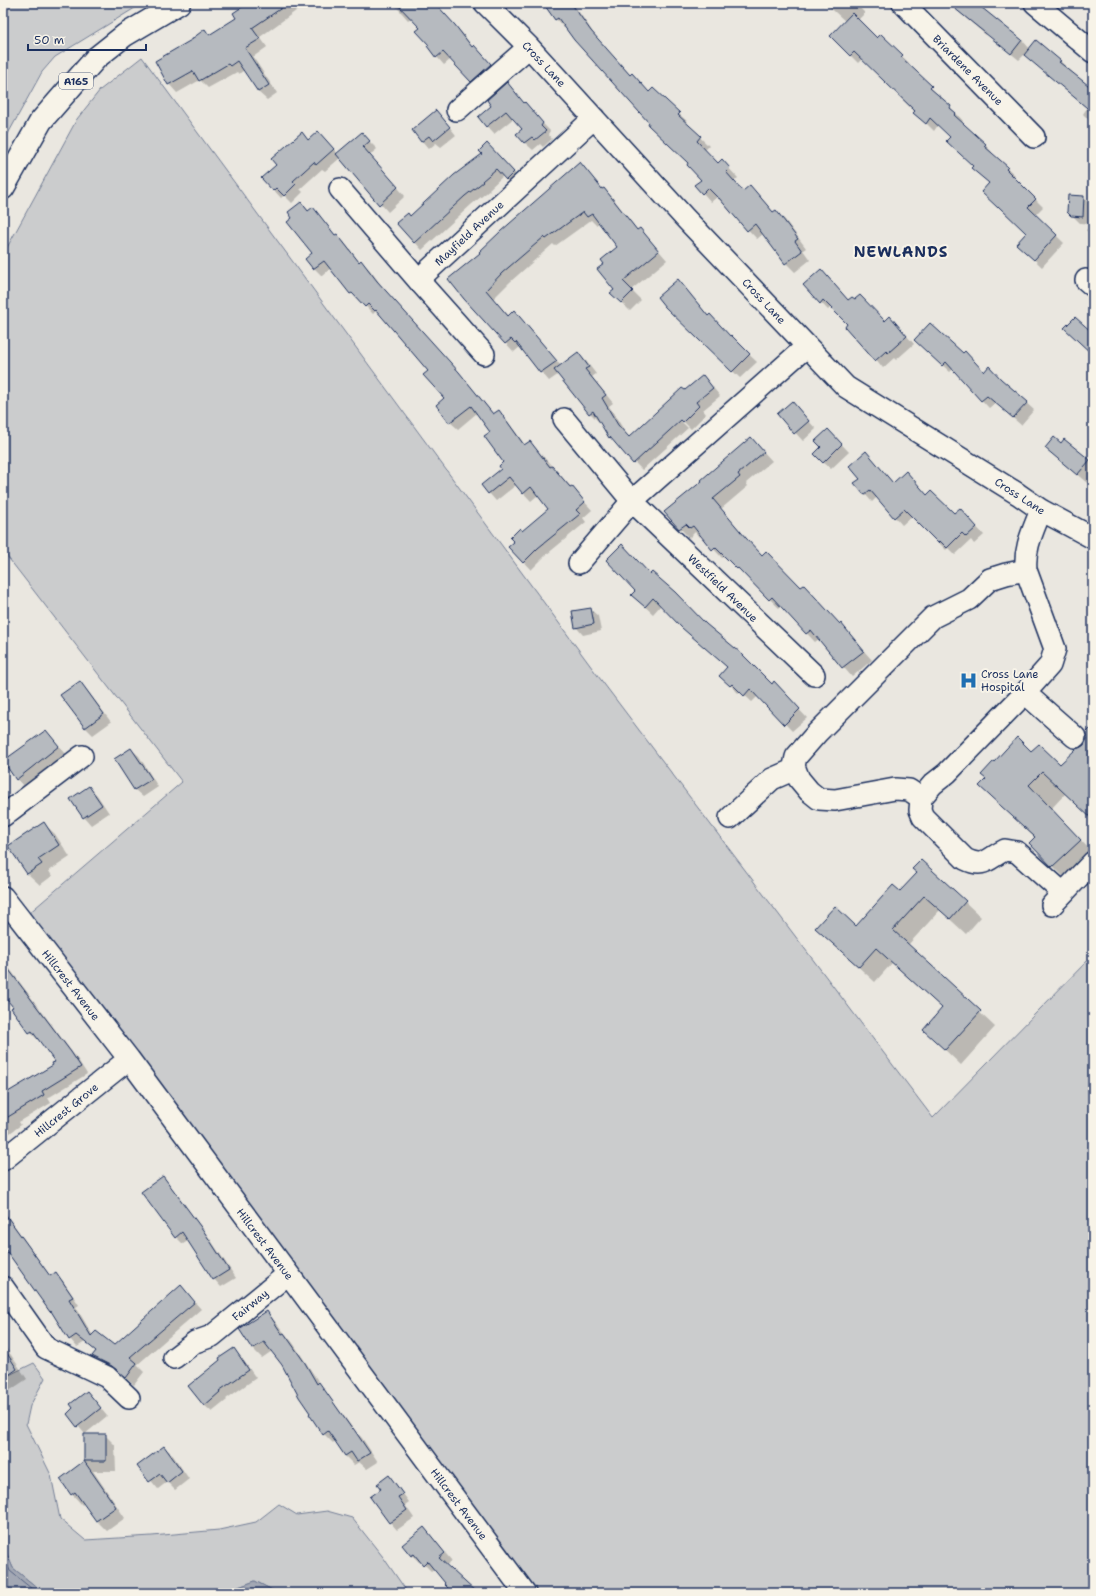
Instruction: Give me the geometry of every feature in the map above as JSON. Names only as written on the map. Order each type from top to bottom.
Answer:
[{"type":"main road","name":"A165","points":[[3,188],[41,121],[96,58],[126,36],[179,3]]},
{"type":"street","name":"Cross Lane","points":[[485,3],[529,47],[684,217],[846,387],[1018,494],[1041,510],[1093,538]]},
{"type":"street","name":"Briardene Avenue","points":[[903,3],[1034,137]]},
{"type":"street","points":[[1035,3],[1093,52]]},
{"type":"street","points":[[457,110],[529,47]]},
{"type":"street","name":"Mayfield Avenue","points":[[418,280],[594,118]]},
{"type":"street","points":[[340,189],[484,354]]},
{"type":"street","points":[[579,563],[632,501],[807,346]]},
{"type":"street","name":"Westfield Avenue","points":[[564,419],[632,501],[814,675]]},
{"type":"street","points":[[1041,510],[1026,549],[1026,570],[1055,649],[1050,665],[948,773],[933,784],[921,798],[920,810],[923,817],[965,859],[973,863],[983,863],[1005,850],[1017,852],[1057,899],[1093,862]]},
{"type":"street","points":[[921,798],[909,790],[895,789],[835,800],[818,799],[799,779],[795,769],[796,757],[817,733],[933,617],[969,599],[990,579],[1026,570]]},
{"type":"street","points":[[1025,693],[1076,737]]},
{"type":"street","points":[[3,816],[82,756]]},
{"type":"street","points":[[730,818],[772,779],[795,769]]},
{"type":"street","name":"Hillcrest Avenue","points":[[3,897],[129,1060],[525,1593]]},
{"type":"street","name":"Hillcrest Grove","points":[[3,1160],[129,1060]]},
{"type":"street","name":"Fairway","points":[[174,1358],[195,1342],[212,1336],[288,1274]]},
{"type":"street","points":[[3,1287],[46,1348],[107,1377],[129,1398]]},
{"type":"shaded area","points":[[3,3],[143,3],[55,57],[42,72],[3,143]]},
{"type":"shaded area","points":[[142,57],[595,672],[933,1118],[1093,955],[1093,1593],[525,1593],[21,920],[182,782],[3,551],[3,255],[77,119],[100,90]]},
{"type":"shaded area","points":[[34,1363],[45,1378],[30,1406],[26,1424],[51,1475],[60,1519],[85,1540],[219,1530],[256,1522],[279,1504],[297,1515],[327,1511],[352,1518],[383,1557],[408,1593],[278,1593],[255,1581],[222,1593],[44,1593],[13,1568],[3,1545],[3,1378]]},
{"type":"water","points":[[3,1545],[13,1568],[44,1593],[3,1593]]},
{"type":"water","points":[[255,1581],[278,1593],[222,1593]]},
{"type":"building","points":[[248,3],[289,3],[252,28],[260,39],[245,48],[269,85],[258,92],[237,61],[230,66],[228,64],[199,81],[193,71],[168,85],[155,61],[193,39],[205,29],[209,35],[236,18],[233,13]]},
{"type":"building","points":[[396,3],[435,3],[472,47],[474,45],[491,64],[471,82],[443,52],[436,58],[427,46],[429,45],[416,31],[420,28]]},
{"type":"building","points":[[543,3],[571,3],[591,31],[630,75],[632,73],[649,92],[653,88],[680,113],[678,115],[701,136],[697,141],[718,163],[722,159],[730,168],[726,172],[743,191],[750,185],[773,212],[776,210],[798,239],[795,241],[802,251],[785,264],[755,224],[747,231],[719,198],[708,188],[702,194],[694,185],[701,180],[687,165],[688,163],[648,125],[649,123],[574,40],[558,18],[555,20]]},
{"type":"building","points":[[948,3],[976,3],[1022,40],[1011,54]]},
{"type":"building","points":[[852,13],[877,38],[881,34],[903,55],[901,57],[932,86],[930,88],[951,106],[950,108],[956,113],[954,115],[986,144],[984,146],[1008,167],[1006,169],[1036,199],[1028,207],[1057,235],[1034,260],[1016,244],[1026,233],[981,192],[989,183],[971,168],[973,166],[946,141],[950,137],[930,118],[926,124],[913,113],[915,111],[854,52],[850,56],[830,36]]},
{"type":"building","points":[[1036,40],[1061,61],[1059,62],[1093,89],[1093,113],[1024,55]]},
{"type":"building","points":[[507,82],[543,123],[541,126],[546,131],[535,140],[532,137],[524,143],[516,134],[522,129],[506,111],[486,127],[478,117],[491,106],[487,100]]},
{"type":"building","points":[[436,110],[450,127],[433,141],[429,136],[421,142],[412,130]]},
{"type":"building","points":[[318,131],[334,149],[316,165],[314,162],[293,181],[296,184],[284,196],[276,188],[273,191],[261,178],[276,165],[271,159],[302,132],[308,140]]},
{"type":"building","points":[[362,132],[370,141],[363,147],[398,187],[379,205],[336,154]]},
{"type":"building","points":[[487,143],[514,172],[506,180],[496,169],[414,243],[396,223],[408,213],[410,216],[454,175],[482,154],[479,151]]},
{"type":"building","points":[[580,162],[602,189],[604,188],[637,230],[640,228],[659,251],[623,281],[633,291],[621,303],[610,293],[614,290],[597,269],[604,264],[601,260],[617,247],[592,214],[587,217],[583,212],[546,239],[544,237],[502,273],[486,290],[508,316],[514,310],[557,361],[540,373],[516,342],[515,343],[511,339],[505,344],[448,279],[480,253],[479,252],[501,231]]},
{"type":"building","points":[[1068,195],[1084,196],[1083,217],[1071,216],[1067,212]]},
{"type":"building","points":[[301,202],[308,211],[313,207],[359,262],[361,260],[377,281],[459,372],[493,414],[499,410],[524,445],[530,441],[550,467],[552,466],[570,487],[572,486],[585,502],[576,510],[580,514],[538,548],[523,563],[508,547],[514,542],[510,538],[520,528],[522,531],[548,509],[531,487],[523,494],[509,477],[488,494],[481,485],[501,469],[499,466],[503,462],[484,436],[490,432],[471,406],[449,423],[436,405],[444,398],[423,375],[428,371],[376,310],[375,311],[368,304],[365,307],[352,293],[350,294],[324,261],[313,269],[305,259],[312,253],[287,222],[292,218],[288,212]]},
{"type":"building","points":[[821,269],[848,300],[852,297],[855,299],[860,295],[885,321],[890,316],[907,336],[888,353],[886,351],[875,361],[845,327],[847,324],[823,300],[820,304],[803,285]]},
{"type":"building","points":[[678,279],[708,316],[710,314],[730,336],[731,335],[750,354],[732,372],[665,307],[657,297]]},
{"type":"building","points":[[1075,317],[1093,333],[1093,355],[1064,328]]},
{"type":"building","points":[[930,323],[963,353],[965,351],[984,372],[989,366],[1001,379],[1028,402],[1013,418],[987,396],[981,401],[946,362],[942,366],[914,340]]},
{"type":"building","points":[[578,352],[589,367],[585,369],[606,395],[602,398],[618,425],[629,437],[682,388],[685,390],[703,375],[713,388],[696,402],[699,406],[683,422],[681,420],[633,464],[610,437],[609,438],[593,411],[589,414],[554,370]]},
{"type":"building","points":[[792,401],[809,421],[794,434],[777,414]]},
{"type":"building","points":[[828,429],[842,444],[823,463],[814,454],[821,447],[815,441]]},
{"type":"building","points":[[751,437],[764,452],[738,474],[740,477],[713,499],[762,555],[766,551],[801,587],[804,585],[840,624],[841,623],[864,651],[842,668],[811,630],[806,634],[772,597],[769,600],[715,547],[712,550],[693,526],[690,528],[686,524],[679,529],[664,512],[702,481],[701,480]]},
{"type":"building","points":[[1054,437],[1061,443],[1064,439],[1090,460],[1077,475],[1045,448]]},
{"type":"building","points":[[866,451],[893,483],[906,471],[927,495],[931,491],[954,513],[960,508],[977,527],[966,537],[962,533],[947,548],[940,541],[938,543],[904,509],[894,518],[870,490],[864,495],[854,483],[860,479],[849,466]]},
{"type":"building","points":[[622,544],[650,574],[652,572],[675,592],[706,624],[741,653],[772,684],[774,681],[800,709],[784,725],[750,689],[744,696],[732,684],[730,686],[719,676],[727,667],[682,628],[653,598],[645,607],[631,595],[635,591],[606,560]]},
{"type":"building","points":[[591,608],[594,624],[575,628],[572,611]]},
{"type":"building","points":[[80,681],[104,714],[85,728],[60,695]]},
{"type":"building","points":[[1093,726],[1093,820],[1042,772],[1029,785],[1081,840],[1052,867],[1029,843],[1035,837],[979,786],[986,779],[981,775],[1017,737],[1031,751],[1039,744],[1060,764],[1076,749],[1084,745],[1087,739],[1086,733]]},
{"type":"building","points":[[46,730],[59,746],[16,780],[3,761]]},
{"type":"building","points":[[131,748],[152,779],[134,790],[114,759]]},
{"type":"building","points":[[89,786],[102,805],[83,818],[70,799]]},
{"type":"building","points":[[44,822],[59,845],[38,859],[42,864],[27,874],[8,846]]},
{"type":"building","points":[[921,860],[966,901],[950,919],[924,896],[893,930],[981,1011],[945,1050],[923,1030],[942,1008],[876,948],[859,967],[815,928],[835,906],[856,926],[893,885],[900,891],[917,873],[912,869]]},
{"type":"building","points":[[3,962],[81,1067],[42,1091],[44,1095],[3,1120],[3,1095],[53,1065],[52,1063],[55,1062],[32,1031],[29,1033],[11,1008],[13,1007],[3,995]]},
{"type":"building","points":[[163,1176],[203,1230],[229,1270],[213,1280],[182,1232],[175,1238],[141,1192]]},
{"type":"building","points":[[3,1211],[50,1276],[56,1272],[73,1297],[69,1299],[91,1336],[96,1331],[114,1345],[181,1285],[195,1302],[130,1357],[137,1363],[126,1378],[112,1366],[92,1356],[96,1351],[76,1335],[69,1340],[51,1311],[50,1312],[3,1246]]},
{"type":"building","points":[[267,1311],[282,1334],[284,1333],[305,1363],[317,1384],[319,1382],[370,1453],[357,1461],[351,1452],[345,1456],[328,1431],[323,1435],[299,1397],[282,1365],[264,1342],[252,1349],[239,1329]]},
{"type":"building","points":[[3,1347],[17,1369],[3,1379]]},
{"type":"building","points":[[234,1348],[249,1370],[219,1391],[220,1392],[204,1406],[188,1386],[220,1360],[219,1358]]},
{"type":"building","points":[[87,1391],[101,1408],[77,1427],[67,1414],[73,1408],[70,1404]]},
{"type":"building","points":[[84,1434],[106,1434],[106,1461],[84,1461]]},
{"type":"building","points":[[164,1446],[182,1471],[167,1483],[160,1474],[149,1482],[137,1466]]},
{"type":"building","points":[[84,1461],[116,1507],[96,1521],[75,1492],[71,1495],[60,1479]]},
{"type":"building","points":[[389,1475],[403,1494],[398,1497],[407,1510],[389,1523],[370,1497],[381,1489],[377,1484]]},
{"type":"building","points":[[424,1527],[445,1553],[439,1558],[477,1593],[453,1593],[444,1584],[445,1583],[427,1561],[423,1565],[414,1554],[411,1556],[402,1545]]},
{"type":"place","name":"Cross Lane Hospital","points":[[968,680]]},
{"type":"district","name":"NEWLANDS","points":[[901,252]]}]
